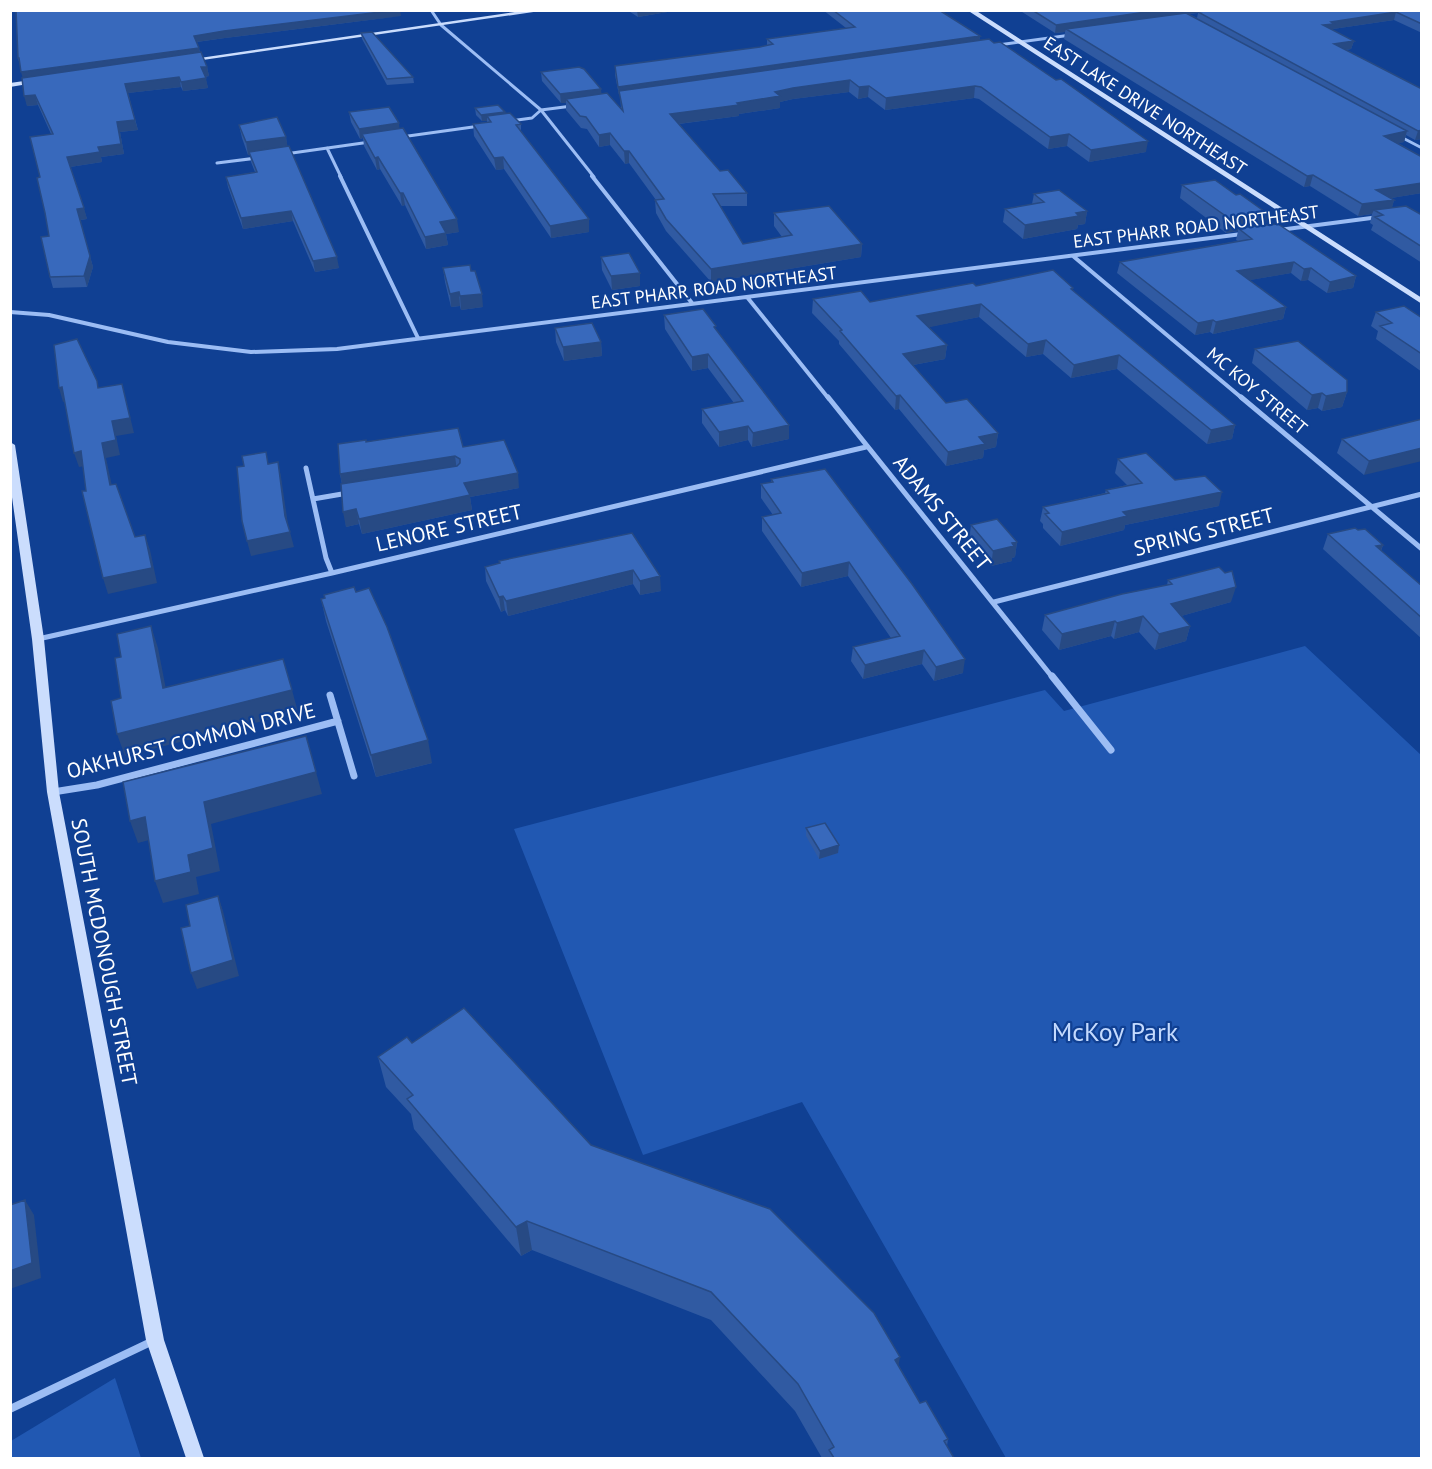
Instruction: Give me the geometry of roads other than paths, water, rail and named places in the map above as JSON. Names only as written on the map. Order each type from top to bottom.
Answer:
[{"type":"street","points":[[431,10],[441,25],[541,110],[692,303]]},
{"type":"street","points":[[186,60],[544,10]]},
{"type":"street","name":"EAST LAKE DRIVE NORTHEAST","points":[[970,10],[1422,302]]},
{"type":"street","points":[[998,45],[1079,34]]},
{"type":"street","points":[[10,85],[46,80]]},
{"type":"street","points":[[509,121],[532,118],[541,110],[576,105]]},
{"type":"street","points":[[396,138],[486,124]]},
{"type":"street","points":[[1391,131],[1422,148]]},
{"type":"street","points":[[283,154],[373,141]]},
{"type":"street","points":[[327,148],[418,339]]},
{"type":"street","points":[[217,163],[261,157]]},
{"type":"street","name":"EAST PHARR ROAD NORTHEAST","points":[[1270,231],[1386,216]]},
{"type":"street","name":"EAST PHARR ROAD NORTHEAST","points":[[10,312],[49,315],[168,342],[251,352],[337,349],[1247,234]]},
{"type":"street","name":"MC KOY STREET","points":[[1073,256],[1422,549]]},
{"type":"street","name":"ADAMS STREET","points":[[747,297],[1111,750]]},
{"type":"street","name":"SOUTH MCDONOUGH STREET","points":[[10,445],[38,639],[53,792],[155,1340],[195,1458]]},
{"type":"street","name":"LENORE STREET","points":[[38,639],[332,573],[866,447]]},
{"type":"street","points":[[306,468],[326,558],[332,573]]},
{"type":"street","points":[[313,499],[359,492]]},
{"type":"street","name":"SPRING STREET","points":[[994,602],[1422,494]]},
{"type":"street","name":"OAKHURST COMMON DRIVE","points":[[330,695],[354,776]]},
{"type":"street","name":"OAKHURST COMMON DRIVE","points":[[53,792],[97,785],[338,721]]},
{"type":"street","points":[[10,1409],[155,1340]]},
{"type":"park label","name":"McKoy Park","points":[[1115,1032]]}]
